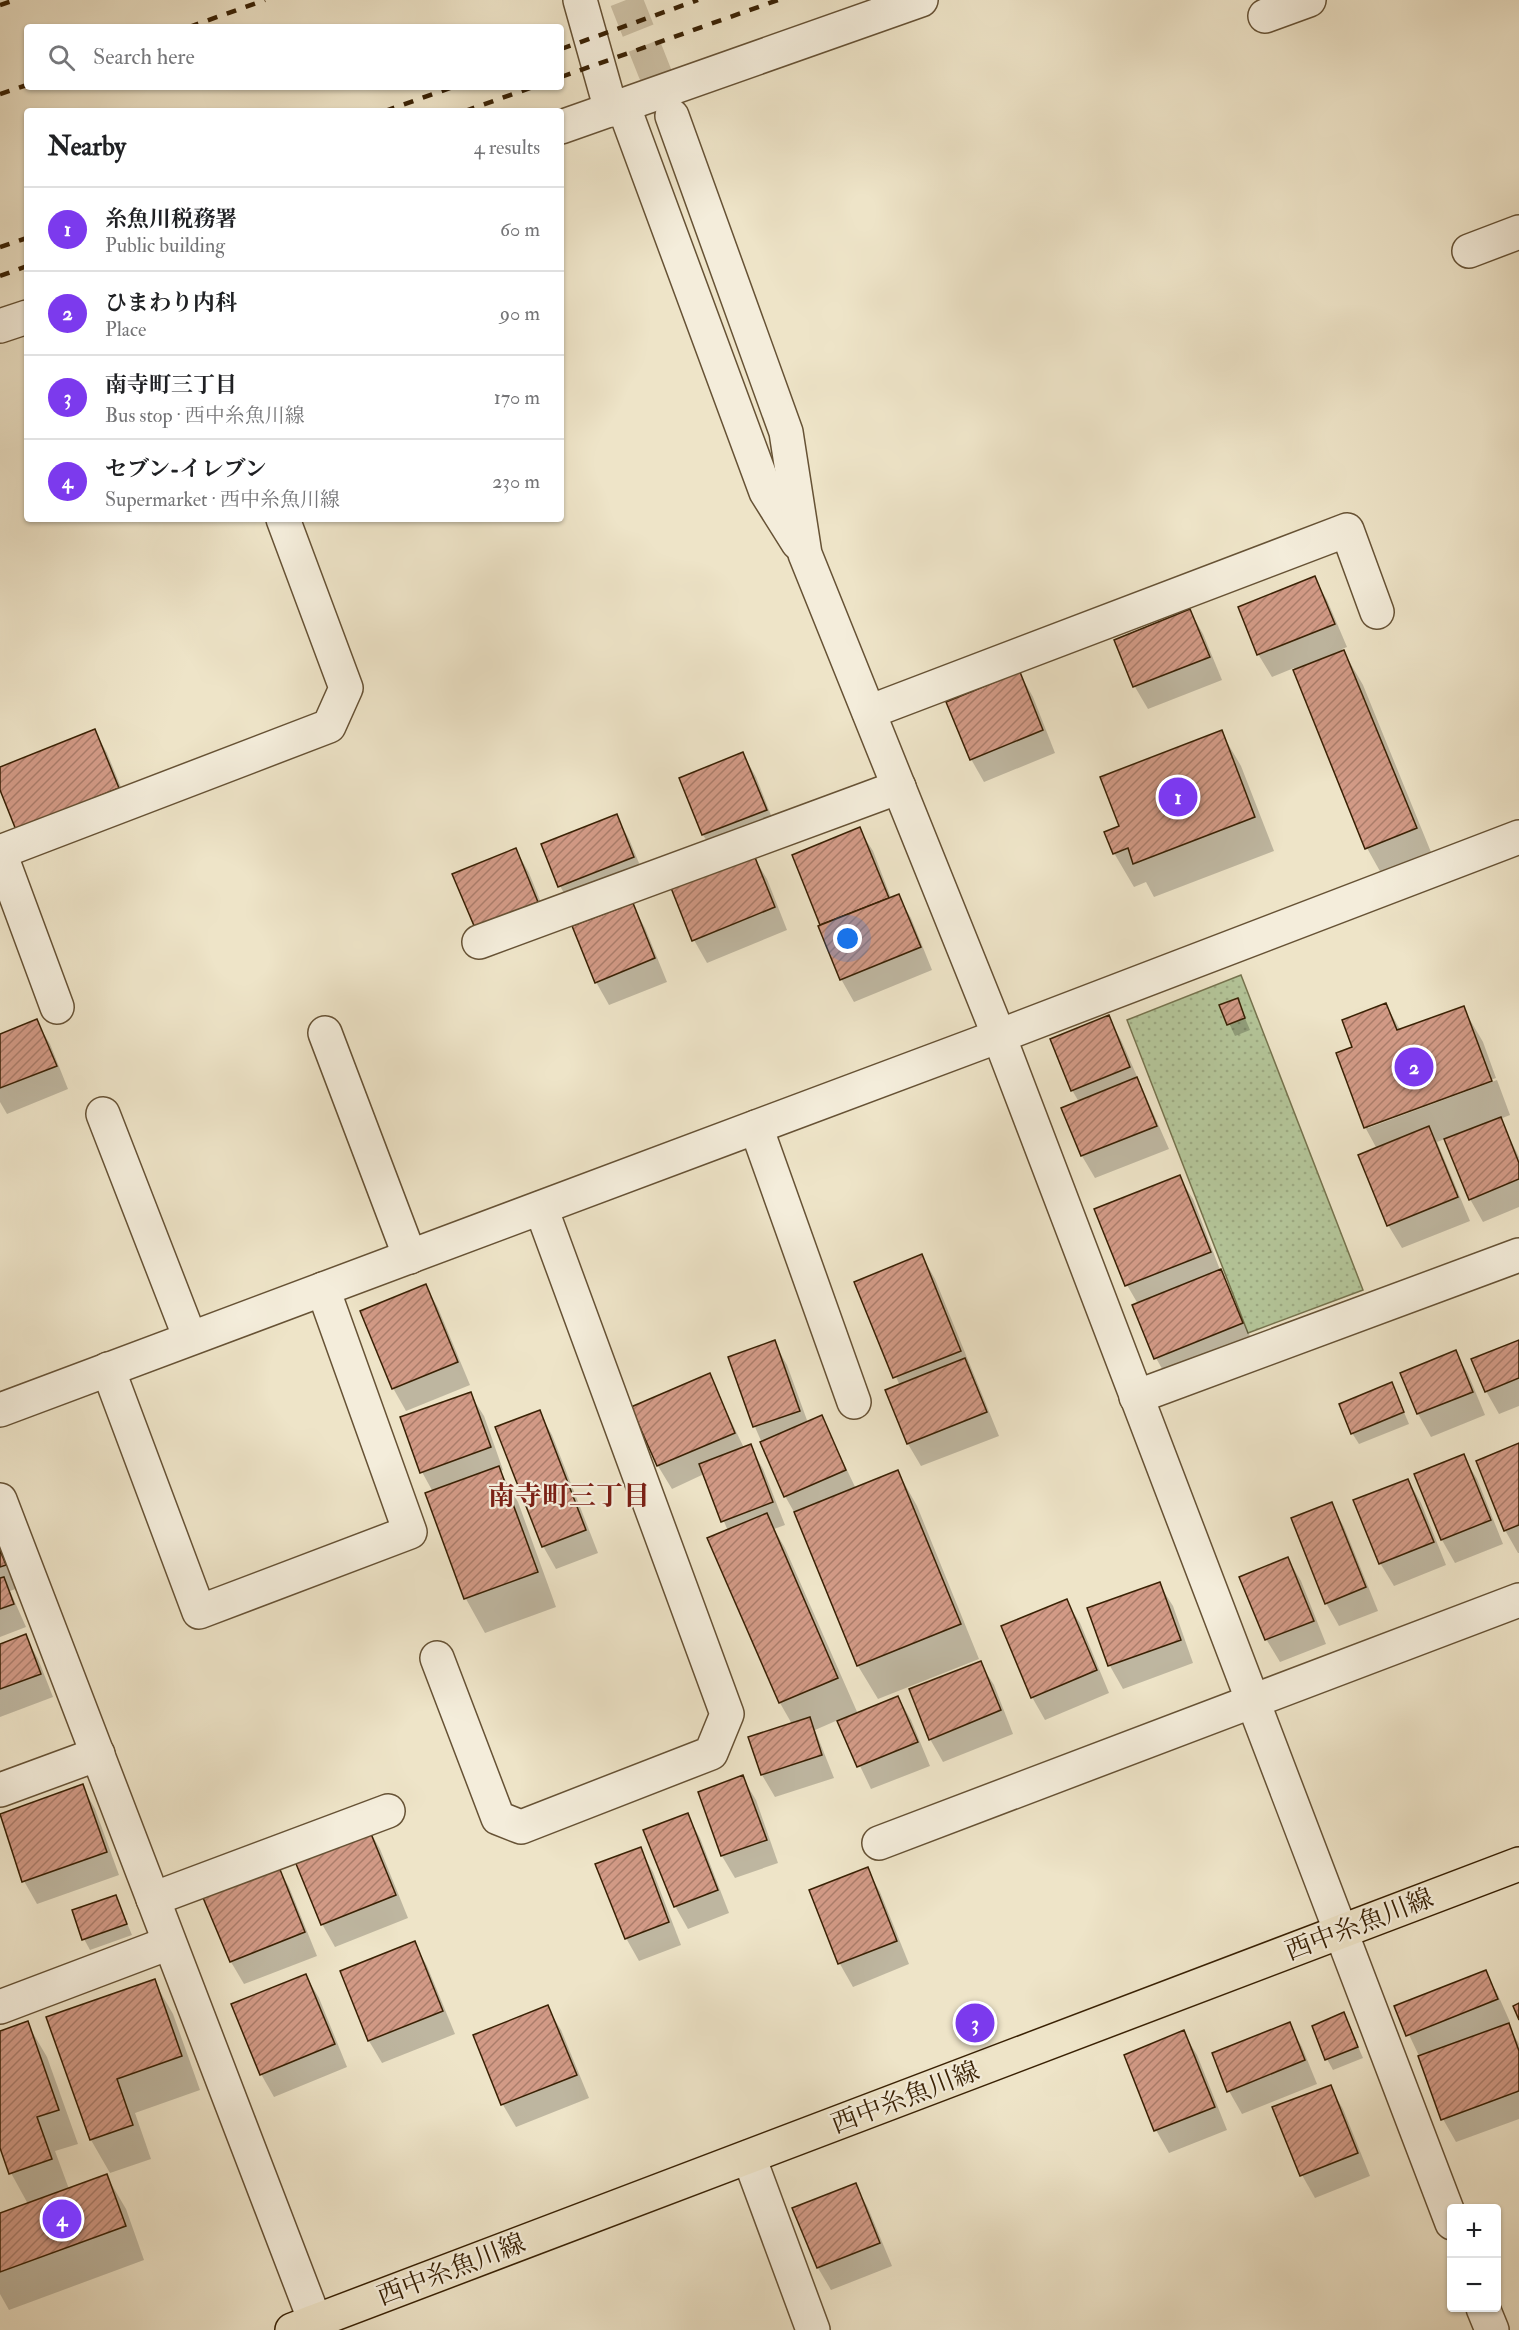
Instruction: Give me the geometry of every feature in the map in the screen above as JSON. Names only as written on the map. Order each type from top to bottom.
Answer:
[{"type":"main road","name":"西中糸魚川線","points":[[314,2325],[1519,1864]]},
{"type":"street","points":[[580,0],[617,107],[766,492],[805,554],[999,1036],[1447,2210]]},
{"type":"street","points":[[564,126],[921,0]]},
{"type":"street","points":[[1265,16],[1309,0]]},
{"type":"street","points":[[672,116],[786,432],[805,554]]},
{"type":"street","points":[[1469,251],[1519,232]]},
{"type":"street","points":[[0,326],[24,318]]},
{"type":"street","points":[[57,1007],[0,852],[328,726],[346,688],[284,522]]},
{"type":"street","points":[[869,712],[1347,530],[1377,612]]},
{"type":"street","points":[[478,942],[899,787]]},
{"type":"street","points":[[0,1410],[999,1036],[1519,837]]},
{"type":"street","points":[[325,1033],[410,1257]]},
{"type":"street","points":[[103,1114],[190,1338]]},
{"type":"street","points":[[756,1127],[854,1402]]},
{"type":"street","points":[[438,1658],[498,1818],[521,1827],[711,1753],[727,1714],[541,1208]]},
{"type":"street","points":[[1136,1397],[1519,1255]]},
{"type":"street","points":[[108,1369],[198,1612],[410,1532],[323,1289]]},
{"type":"street","points":[[0,1500],[314,2325]]},
{"type":"street","points":[[879,1843],[1519,1600]]},
{"type":"street","points":[[0,1790],[98,1754]]},
{"type":"street","points":[[153,1899],[388,1812]]},
{"type":"street","points":[[0,2007],[169,1943]]},
{"type":"street","points":[[749,2157],[813,2330]]},
{"type":"street","points":[[1485,2312],[1492,2330]]},
{"type":"green space","points":[[1241,975],[1363,1290],[1248,1333],[1127,1020]]},
{"type":"building","points":[[1315,576],[1335,624],[1257,655],[1238,607]]},
{"type":"building","points":[[1190,609],[1210,657],[1133,687],[1114,640]]},
{"type":"building","points":[[1344,650],[1417,828],[1365,849],[1293,670]]},
{"type":"building","points":[[1020,672],[1043,730],[970,760],[946,702]]},
{"type":"building","points":[[95,729],[119,788],[16,830],[0,790],[0,767]]},
{"type":"building","points":[[1222,730],[1255,817],[1133,864],[1128,848],[1113,854],[1104,832],[1119,826],[1100,777]]},
{"type":"building","points":[[743,752],[767,810],[702,835],[679,778]]},
{"type":"building","points":[[617,814],[634,857],[558,887],[541,844]]},
{"type":"building","points":[[860,827],[889,898],[820,925],[792,855]]},
{"type":"building","points":[[516,848],[538,902],[475,928],[452,874]]},
{"type":"building","points":[[754,855],[775,907],[692,941],[671,888]]},
{"type":"building","points":[[899,894],[921,947],[840,980],[818,926]]},
{"type":"building","points":[[633,903],[655,958],[595,983],[572,926]]},
{"type":"building","points":[[1238,998],[1245,1018],[1227,1025],[1219,1005]]},
{"type":"building","points":[[1386,1003],[1397,1030],[1464,1006],[1492,1081],[1364,1128],[1336,1053],[1352,1047],[1342,1020]]},
{"type":"building","points":[[1109,1015],[1130,1067],[1071,1091],[1050,1039]]},
{"type":"building","points":[[37,1019],[57,1066],[0,1088],[0,1034]]},
{"type":"building","points":[[1137,1077],[1157,1126],[1081,1156],[1061,1108]]},
{"type":"building","points":[[1501,1117],[1519,1163],[1519,1179],[1469,1200],[1444,1139]]},
{"type":"building","points":[[1429,1126],[1458,1197],[1387,1226],[1358,1155]]},
{"type":"building","points":[[1180,1175],[1211,1252],[1125,1286],[1094,1209]]},
{"type":"building","points":[[922,1254],[961,1351],[893,1378],[854,1282]]},
{"type":"building","points":[[1221,1269],[1243,1323],[1154,1359],[1132,1305]]},
{"type":"building","points":[[426,1284],[458,1362],[392,1389],[360,1311]]},
{"type":"building","points":[[775,1340],[800,1411],[753,1427],[728,1357]]},
{"type":"building","points":[[1519,1340],[1519,1378],[1485,1392],[1471,1359]]},
{"type":"building","points":[[1456,1350],[1473,1392],[1417,1414],[1400,1373]]},
{"type":"building","points":[[965,1358],[987,1412],[907,1444],[885,1390]]},
{"type":"building","points":[[710,1373],[735,1433],[657,1466],[631,1407]]},
{"type":"building","points":[[1392,1382],[1404,1412],[1351,1434],[1339,1404]]},
{"type":"building","points":[[471,1392],[491,1447],[420,1473],[400,1417]]},
{"type":"building","points":[[540,1410],[586,1530],[542,1547],[495,1427]]},
{"type":"building","points":[[822,1415],[846,1470],[784,1497],[760,1442]]},
{"type":"building","points":[[1519,1443],[1519,1525],[1504,1531],[1476,1461]]},
{"type":"building","points":[[751,1444],[773,1502],[721,1522],[699,1464]]},
{"type":"building","points":[[1464,1454],[1491,1520],[1441,1540],[1414,1474]]},
{"type":"building","points":[[499,1466],[538,1572],[464,1599],[425,1493]]},
{"type":"building","points":[[898,1470],[961,1624],[857,1666],[794,1512]]},
{"type":"building","points":[[1408,1479],[1434,1542],[1379,1564],[1353,1500]]},
{"type":"building","points":[[1332,1502],[1366,1587],[1325,1604],[1291,1518]]},
{"type":"building","points":[[767,1513],[838,1678],[779,1703],[707,1538]]},
{"type":"building","points":[[0,1550],[6,1565],[0,1567]]},
{"type":"building","points":[[1288,1557],[1314,1621],[1265,1640],[1239,1577]]},
{"type":"building","points":[[4,1577],[14,1604],[0,1609],[0,1578]]},
{"type":"building","points":[[1160,1582],[1181,1640],[1108,1666],[1087,1608]]},
{"type":"building","points":[[1067,1599],[1097,1670],[1031,1698],[1001,1626]]},
{"type":"building","points":[[26,1634],[41,1674],[0,1689],[0,1644]]},
{"type":"building","points":[[981,1661],[1001,1710],[929,1740],[909,1689]]},
{"type":"building","points":[[898,1696],[918,1742],[857,1767],[837,1721]]},
{"type":"building","points":[[810,1717],[822,1755],[761,1775],[748,1737]]},
{"type":"building","points":[[743,1775],[767,1840],[721,1856],[698,1792]]},
{"type":"building","points":[[83,1784],[107,1852],[22,1882],[0,1814]]},
{"type":"building","points":[[688,1813],[718,1890],[674,1907],[643,1830]]},
{"type":"building","points":[[367,1824],[396,1895],[321,1925],[292,1854]]},
{"type":"building","points":[[641,1847],[669,1922],[625,1939],[595,1864]]},
{"type":"building","points":[[277,1862],[305,1932],[230,1962],[201,1893]]},
{"type":"building","points":[[868,1867],[897,1941],[838,1964],[809,1890]]},
{"type":"building","points":[[116,1895],[127,1924],[82,1940],[72,1910]]},
{"type":"building","points":[[415,1941],[443,2011],[368,2041],[340,1971]]},
{"type":"building","points":[[1486,1970],[1498,1999],[1406,2036],[1394,2006]]},
{"type":"building","points":[[306,1974],[335,2044],[260,2075],[231,2004]]},
{"type":"building","points":[[155,1979],[182,2056],[117,2079],[133,2125],[90,2140],[46,2017]]},
{"type":"building","points":[[1519,2003],[1519,2020],[1513,2006]]},
{"type":"building","points":[[548,2005],[577,2075],[501,2105],[473,2035]]},
{"type":"building","points":[[1344,2012],[1358,2047],[1325,2060],[1312,2026]]},
{"type":"building","points":[[28,2021],[59,2110],[37,2117],[52,2159],[9,2174],[0,2148],[0,2031]]},
{"type":"building","points":[[1290,2022],[1305,2060],[1227,2092],[1212,2053]]},
{"type":"building","points":[[1509,2023],[1519,2051],[1519,2091],[1441,2120],[1418,2056]]},
{"type":"building","points":[[1184,2030],[1215,2107],[1154,2131],[1124,2055]]},
{"type":"building","points":[[1331,2085],[1358,2153],[1300,2176],[1272,2107]]},
{"type":"building","points":[[107,2174],[126,2226],[0,2272],[0,2213]]},
{"type":"building","points":[[856,2183],[880,2243],[817,2268],[792,2208]]},
{"type":"tunnel","points":[[626,0],[672,116]]},
{"type":"railway","points":[[0,5],[15,0]]},
{"type":"railway","points":[[197,24],[265,0]]},
{"type":"railway","points":[[564,48],[698,0]]},
{"type":"railway","points":[[564,76],[778,0]]},
{"type":"railway","points":[[0,94],[24,86]]},
{"type":"railway","points":[[394,108],[444,90]]},
{"type":"railway","points":[[474,108],[524,90]]},
{"type":"railway","points":[[0,247],[24,239]]},
{"type":"railway","points":[[0,276],[24,267]]},
{"type":"place","name":"糸魚川税務署","points":[[1178,797]]},
{"type":"place","name":"ひまわり内科","points":[[1414,1067]]},
{"type":"place","name":"南寺町三丁目","points":[[975,2023]]},
{"type":"place","name":"セブン-イレブン","points":[[62,2219]]},
{"type":"district","name":"南寺町三丁目","points":[[569,1496]]}]
